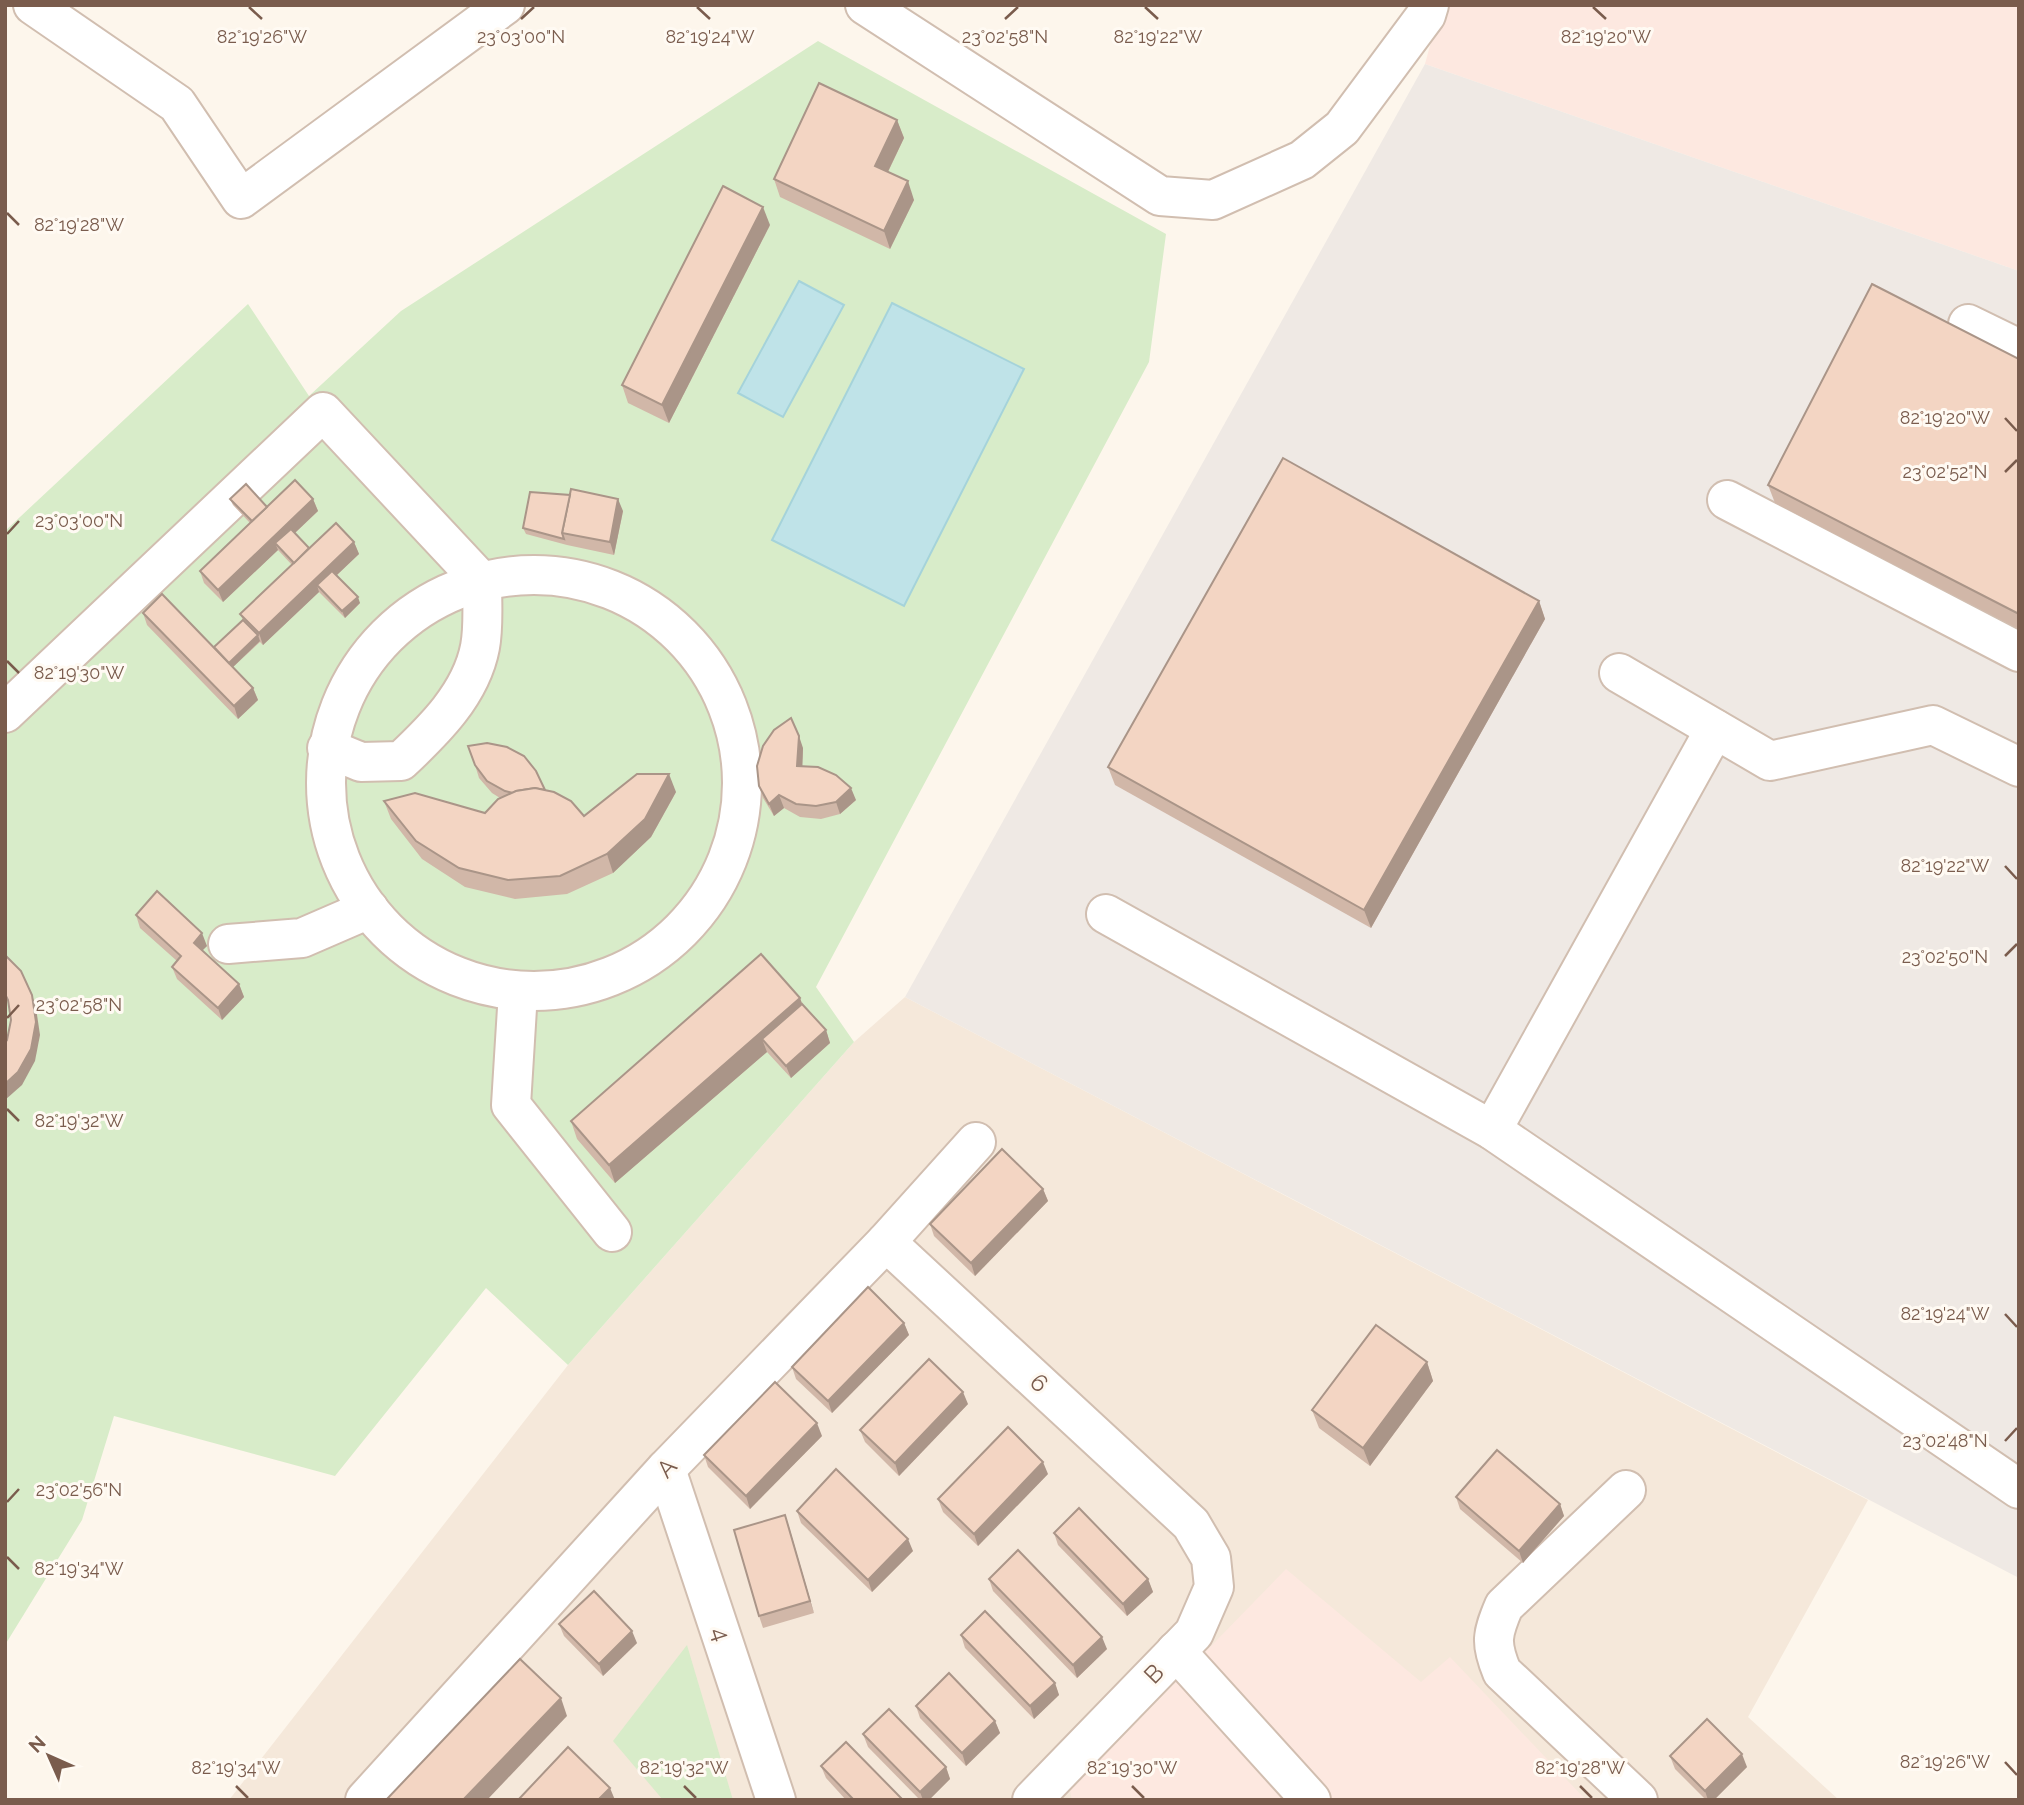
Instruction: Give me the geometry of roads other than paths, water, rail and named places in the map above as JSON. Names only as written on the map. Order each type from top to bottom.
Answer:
[{"type":"street","points":[[33,5],[177,104],[241,200],[505,5]]},
{"type":"street","points":[[865,5],[1160,197],[1213,200],[1302,160],[1342,128],[1426,15],[1429,5]]},
{"type":"street","points":[[1968,324],[2019,349]]},
{"type":"street","points":[[5,713],[323,412],[482,582],[480,648],[464,686],[442,722],[401,761],[361,762],[327,748]]},
{"type":"street","points":[[1727,500],[2019,652]]},
{"type":"street","points":[[556,574],[619,591],[673,625],[715,676],[739,736],[743,801],[727,864],[693,919],[643,961],[583,987],[518,992],[449,975],[389,936],[346,879],[325,810],[327,748],[347,688],[383,638],[433,599],[482,582],[556,574]]},
{"type":"street","points":[[1619,673],[1770,761],[1933,725],[2019,767]]},
{"type":"street","points":[[1492,1130],[1715,729]]},
{"type":"street","points":[[228,944],[302,939],[369,909]]},
{"type":"street","points":[[1106,914],[1492,1130],[2019,1489]]},
{"type":"street","points":[[518,992],[511,1104],[612,1232]]},
{"type":"street","name":"A","points":[[365,1800],[666,1469],[886,1242],[976,1142]]},
{"type":"street","name":"6","points":[[886,1242],[1191,1524]]},
{"type":"street","name":"4","points":[[666,1469],[776,1800]]},
{"type":"street","points":[[1626,1490],[1504,1606],[1493,1631],[1492,1649],[1502,1672],[1638,1800]]},
{"type":"street","name":"B","points":[[1032,1800],[1194,1633],[1214,1587],[1211,1558],[1191,1524]]},
{"type":"street","points":[[1176,1651],[1311,1800]]},
{"type":"water","points":[[799,281],[844,305],[783,417],[738,393]]},
{"type":"water","points":[[892,303],[1024,369],[904,606],[772,540]]}]
